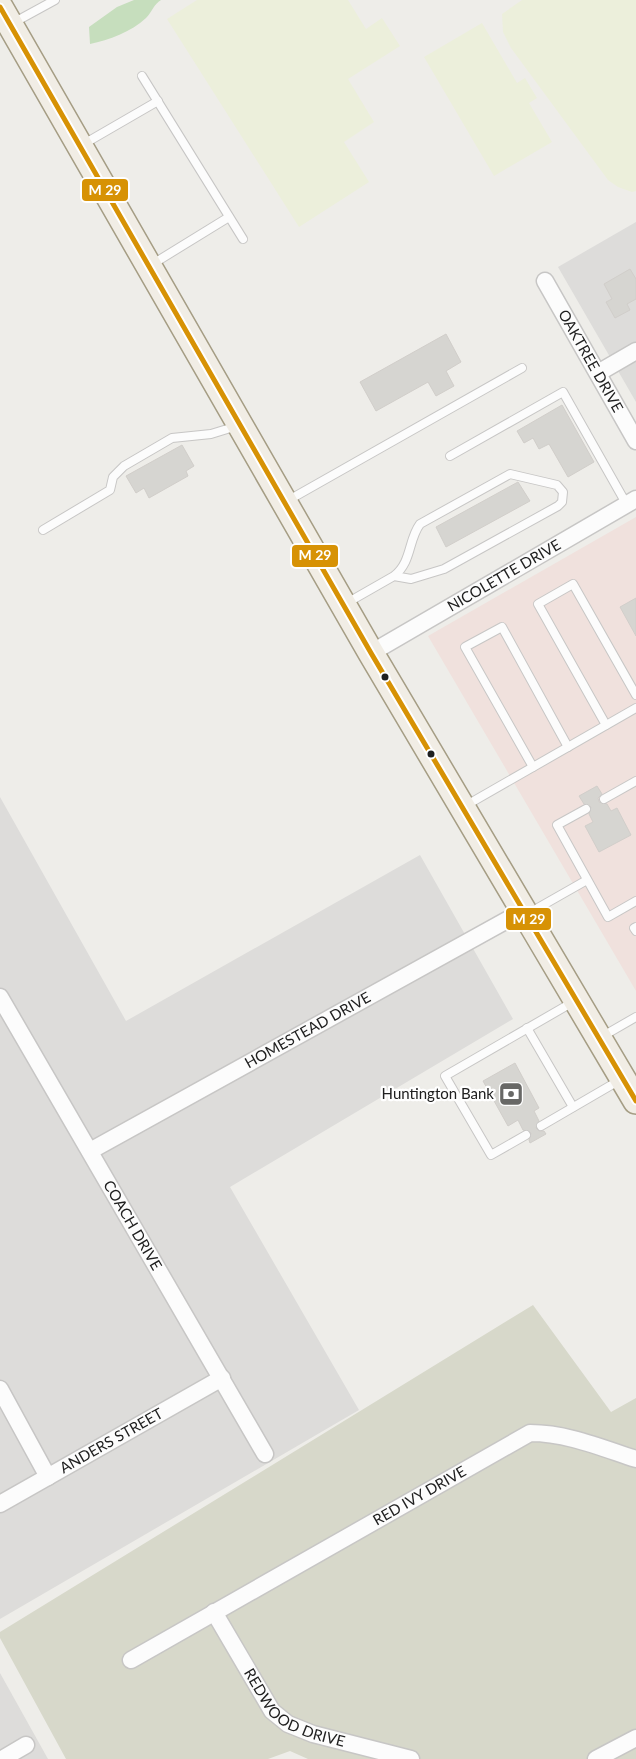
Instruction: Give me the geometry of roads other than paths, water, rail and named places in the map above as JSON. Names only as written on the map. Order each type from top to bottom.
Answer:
[{"type":"main road","points":[[5,16],[371,653],[526,912],[636,1101]]},
{"type":"street","name":"OAKTREE DRIVE","points":[[544,281],[636,441]]},
{"type":"street","points":[[598,373],[636,351]]},
{"type":"street","name":"NICOLETTE DRIVE","points":[[371,653],[632,502]]},
{"type":"street","name":"HOMESTEAD DRIVE","points":[[90,1151],[526,912]]},
{"type":"street","name":"COACH DRIVE","points":[[0,997],[7,1024],[90,1151],[265,1454]]},
{"type":"street","name":"ANDERS STREET","points":[[0,1504],[222,1378]]},
{"type":"street","points":[[0,1389],[48,1477]]},
{"type":"street","name":"RED IVY DRIVE","points":[[131,1660],[530,1433],[545,1433],[572,1439],[636,1459]]},
{"type":"street","name":"REDWOOD DRIVE","points":[[214,1612],[272,1710],[288,1724],[313,1734],[411,1759]]},
{"type":"street","points":[[2,1759],[26,1745]]},
{"type":"street","points":[[596,1759],[630,1748]]},
{"type":"lane","points":[[5,16],[55,0]]},
{"type":"lane","points":[[142,76],[243,239]]},
{"type":"lane","points":[[80,146],[158,102]]},
{"type":"lane","points":[[149,266],[229,217]]},
{"type":"lane","points":[[285,502],[522,368]]},
{"type":"lane","points":[[450,456],[563,392],[632,502]]},
{"type":"lane","points":[[43,530],[110,490],[113,478],[124,466],[172,438],[212,434],[240,425]]},
{"type":"lane","points":[[344,604],[400,572],[408,557],[416,529],[420,524],[510,474],[557,485],[563,492],[562,502],[558,506],[444,570],[411,579],[394,576]]},
{"type":"lane","points":[[606,725],[538,604],[573,584],[636,695]]},
{"type":"lane","points":[[533,767],[466,647],[502,627],[568,747]]},
{"type":"lane","points":[[463,807],[636,708]]},
{"type":"lane","points":[[604,799],[636,781]]},
{"type":"lane","points":[[586,809],[557,825],[608,917],[636,901]]},
{"type":"lane","points":[[526,912],[587,880]]},
{"type":"lane","points":[[636,926],[634,928],[636,931]]},
{"type":"lane","points":[[526,1135],[490,1155],[445,1076],[577,1000]]},
{"type":"lane","points":[[599,1038],[636,1017]]},
{"type":"lane","points":[[527,1028],[573,1107]]},
{"type":"lane","points":[[542,1126],[623,1078]]},
{"type":"place","name":"Huntington Bank","points":[[511,1094]]}]
